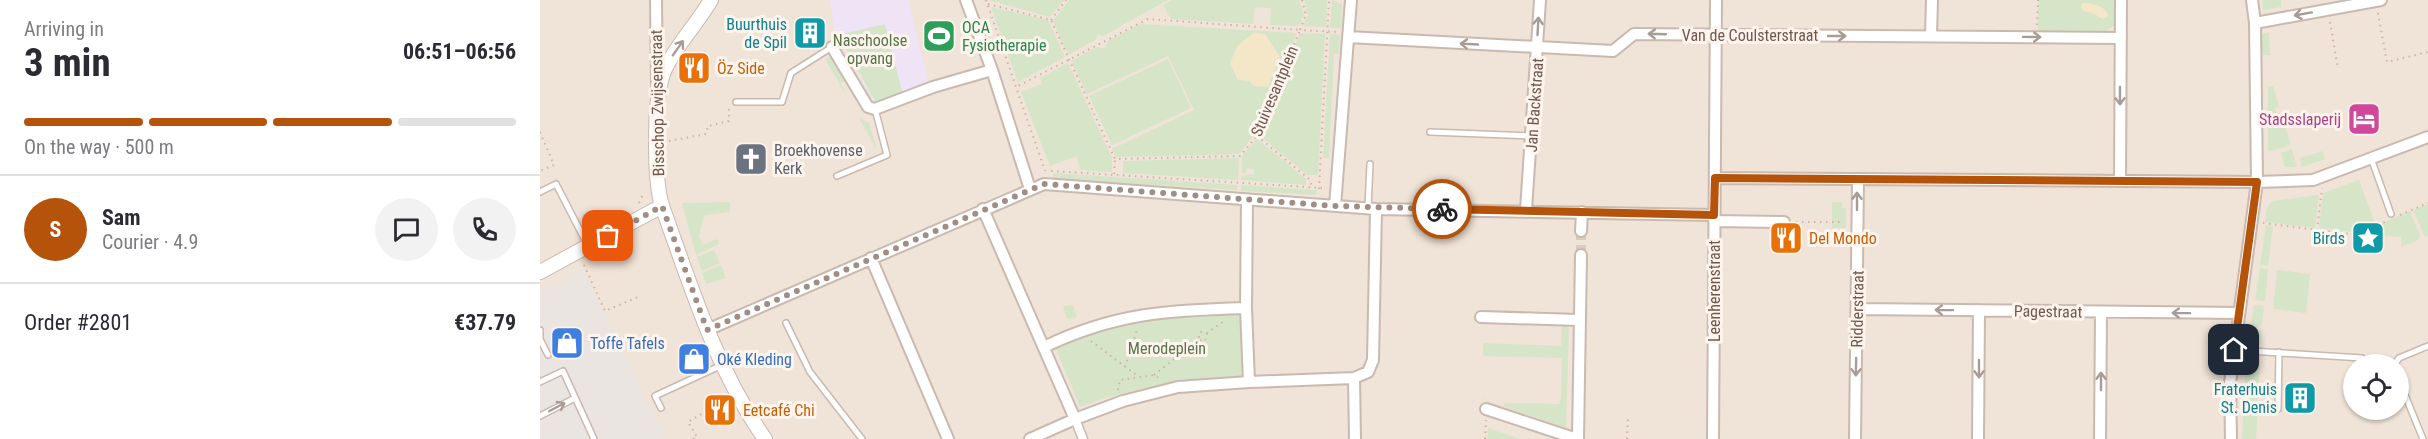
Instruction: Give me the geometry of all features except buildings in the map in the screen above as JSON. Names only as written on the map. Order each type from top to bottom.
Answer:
[{"type":"street","name":"Bisschop Zwijsenstraat","points":[[656,0],[658,188],[662,206],[722,365],[765,439]]},
{"type":"street","points":[[658,88],[674,54],[711,0]]},
{"type":"street","points":[[966,0],[992,70],[1030,189]]},
{"type":"street","points":[[1335,206],[1351,0]]},
{"type":"street","name":"Jan Backstraat","points":[[1526,210],[1539,0]]},
{"type":"street","name":"Leenherenstraat","points":[[1713,439],[1716,0]]},
{"type":"street","points":[[1931,35],[1932,0]]},
{"type":"street","points":[[2120,179],[2121,0]]},
{"type":"street","points":[[2231,439],[2230,384],[2257,182],[2255,22],[2252,0]]},
{"type":"street","points":[[2255,22],[2379,0]]},
{"type":"street","name":"Van de Coulsterstraat","points":[[1348,35],[1613,51],[1634,34],[2121,38]]},
{"type":"street","points":[[832,47],[868,107],[875,109],[933,87],[992,70]]},
{"type":"street","points":[[1715,178],[2120,179],[2257,182],[2313,180],[2428,137]]},
{"type":"street","name":"Ridderstraat","points":[[1855,439],[1858,179]]},
{"type":"street","points":[[707,330],[1044,184],[1372,208],[1526,210],[1784,222]]},
{"type":"street","points":[[1247,200],[1246,308],[1249,382]]},
{"type":"street","points":[[540,272],[662,206]]},
{"type":"street","points":[[1030,439],[1116,403],[1178,387],[1354,378],[1368,372],[1373,360],[1372,208]]},
{"type":"street","points":[[983,209],[1083,439]]},
{"type":"street","points":[[1581,231],[1582,212]]},
{"type":"street","points":[[1486,409],[1577,439],[1581,255]]},
{"type":"street","points":[[871,258],[948,439]]},
{"type":"street","points":[[1044,347],[1078,331],[1142,313],[1246,308]]},
{"type":"street","name":"Pagestraat","points":[[1857,309],[2239,314]]},
{"type":"street","points":[[1978,439],[1979,310]]},
{"type":"street","points":[[2100,439],[2101,312]]},
{"type":"street","points":[[1480,317],[1579,320]]},
{"type":"street","points":[[1354,378],[1355,439]]},
{"type":"lane","points":[[736,102],[782,102],[791,73],[832,47]]},
{"type":"lane","points":[[837,176],[888,155],[875,109]]},
{"type":"lane","points":[[1430,132],[1532,136]]},
{"type":"lane","points":[[2371,158],[2391,214]]},
{"type":"lane","points":[[1370,164],[1372,208]]},
{"type":"lane","points":[[540,192],[556,184],[583,249]]},
{"type":"lane","points":[[786,323],[810,372],[862,439]]},
{"type":"lane","points":[[540,330],[540,339],[548,355]]},
{"type":"lane","points":[[2409,354],[2428,346]]},
{"type":"lane","points":[[2234,350],[2343,357]]},
{"type":"lane","points":[[2278,409],[2279,352]]},
{"type":"lane","points":[[661,408],[655,396],[722,365]]},
{"type":"lane","points":[[540,382],[563,371],[594,439]]},
{"type":"lane","points":[[540,416],[575,398]]},
{"type":"lane","points":[[2409,405],[2423,439]]},
{"type":"path","points":[[986,0],[1045,171],[1313,188],[1319,188],[1329,0]]},
{"type":"path","points":[[1051,20],[1066,0]]},
{"type":"path","points":[[1302,0],[1306,15],[1300,30],[1348,35]]},
{"type":"path","points":[[2037,37],[2038,0]]},
{"type":"path","points":[[2379,0],[2388,62],[2428,52]]},
{"type":"path","points":[[988,4],[1051,20]]},
{"type":"path","points":[[2330,17],[2338,69]]},
{"type":"path","name":"Stuivesantplein","points":[[1016,87],[1148,19],[1300,30],[1257,136],[1240,156],[1115,159]]},
{"type":"path","points":[[1051,20],[1115,159],[1114,174]]},
{"type":"path","points":[[657,143],[706,134],[708,126],[729,121],[729,102],[736,102]]},
{"type":"path","points":[[540,132],[554,165],[540,171]]},
{"type":"path","points":[[1257,136],[1309,178],[1313,188]]},
{"type":"path","points":[[2317,230],[2324,176]]},
{"type":"path","points":[[2251,222],[2375,237],[2376,226],[2428,203]]},
{"type":"path","points":[[1784,222],[1857,223]]},
{"type":"path","points":[[583,249],[605,311],[638,297]]},
{"type":"path","points":[[1125,367],[1142,313]]},
{"type":"path","points":[[1078,331],[1139,377]]},
{"type":"path","points":[[1116,403],[1120,380],[1154,375],[1198,340]]},
{"type":"path","points":[[1154,375],[1163,381],[1163,391]]},
{"type":"path","points":[[1485,439],[1486,409]]},
{"type":"path","points":[[693,439],[697,437],[688,422],[706,411]]},
{"type":"path","points":[[1627,439],[1629,416]]},
{"type":"shaded area","points":[[540,0],[2428,0],[2428,439],[540,439]]},
{"type":"shaded area","points":[[830,0],[908,0],[930,87],[877,106],[835,34]]},
{"type":"shaded area","points":[[584,269],[665,439],[540,439],[540,292]]},
{"type":"green space","points":[[989,0],[1064,0],[1050,17]]},
{"type":"green space","points":[[1069,0],[1168,0],[1103,36],[1098,34],[1095,40],[1068,55],[1053,21]]},
{"type":"green space","points":[[1172,0],[1299,0],[1304,14],[1299,26],[1270,25],[1271,8],[1255,7],[1253,24],[1171,19],[1163,5]]},
{"type":"green space","points":[[1304,0],[1327,0],[1326,27],[1303,26],[1308,15]]},
{"type":"green space","points":[[1332,0],[1342,4],[1341,28],[1330,28]]},
{"type":"green space","points":[[2038,0],[2117,0],[2116,25],[2104,32],[2038,31]]},
{"type":"green space","points":[[2262,0],[2281,0],[2281,7],[2263,10]]},
{"type":"green space","points":[[991,7],[1048,20],[1065,57],[1018,82]]},
{"type":"green space","name":"Naschoolse opvang","points":[[885,24],[903,95],[876,103],[838,35]]},
{"type":"green space","points":[[1140,24],[1297,33],[1255,134],[1239,154],[1116,157],[1112,149],[1194,110],[1168,56],[1087,94],[1071,61],[1097,47],[1105,49],[1108,41]]},
{"type":"green space","points":[[1300,33],[1325,34],[1318,175],[1307,175],[1259,135]]},
{"type":"green space","points":[[2269,33],[2270,55],[2263,55],[2260,34]]},
{"type":"green space","points":[[1330,34],[1340,35],[1339,54],[1334,54],[1329,158],[1323,158]]},
{"type":"green space","points":[[830,57],[846,80],[841,83],[846,95],[825,59]]},
{"type":"green space","points":[[1168,59],[1191,108],[1112,145],[1089,96]]},
{"type":"green space","points":[[1068,63],[1112,158],[1112,172],[1080,170],[1077,156],[1050,166],[1021,92],[1042,84],[1040,78]]},
{"type":"green space","points":[[2268,86],[2273,86],[2279,107],[2275,108],[2276,113],[2280,113],[2279,108],[2291,145],[2268,152]]},
{"type":"green space","points":[[859,118],[869,123],[877,150]]},
{"type":"green space","points":[[1257,139],[1306,179],[1306,185],[1241,180],[1241,176],[1254,174],[1254,169],[1247,168],[1246,173],[1242,173],[1242,156]]},
{"type":"green space","points":[[2292,149],[2297,167],[2285,167],[2281,153]]},
{"type":"green space","points":[[2323,151],[2325,159],[2302,167],[2300,158]]},
{"type":"green space","points":[[1239,158],[1238,180],[1123,173],[1123,161]]},
{"type":"green space","points":[[1053,173],[1237,185],[1237,190],[1053,179]]},
{"type":"green space","points":[[2359,180],[2375,224],[2371,225],[2371,234],[2319,228],[2323,193]]},
{"type":"green space","points":[[1241,185],[1317,190],[1316,195],[1241,191]]},
{"type":"green space","points":[[2319,195],[2315,228],[2265,222],[2267,208],[2272,201]]},
{"type":"green space","points":[[730,202],[730,212],[704,215],[699,236],[703,245],[717,239],[719,244],[696,255],[682,203]]},
{"type":"green space","points":[[1832,202],[1842,202],[1842,208],[1846,208],[1846,228],[1832,228]]},
{"type":"green space","points":[[2428,204],[2428,236],[2425,237],[2413,210]]},
{"type":"green space","points":[[2410,211],[2420,236],[2418,240],[2401,247],[2401,237],[2380,235],[2381,224]]},
{"type":"green space","points":[[2266,225],[2273,226],[2268,265],[2260,265]]},
{"type":"green space","points":[[714,250],[720,263],[702,271],[697,257]]},
{"type":"green space","points":[[721,265],[726,278],[706,284],[702,273]]},
{"type":"green space","points":[[2260,268],[2268,269],[2265,301],[2255,300]]},
{"type":"green space","points":[[2277,270],[2310,274],[2306,313],[2273,309]]},
{"type":"green space","points":[[1073,305],[1077,317],[1067,319],[1063,306]]},
{"type":"green space","points":[[2254,305],[2264,306],[2262,326],[2258,326],[2257,330],[2262,331],[2260,346],[2248,345]]},
{"type":"green space","name":"Merodeplein","points":[[1244,311],[1246,377],[1162,385],[1121,394],[1080,407],[1054,344],[1088,330],[1166,313]]},
{"type":"green space","points":[[1562,325],[1569,325],[1566,428],[1482,399],[1482,396],[1483,399],[1503,406],[1504,403],[1559,404],[1562,358],[1483,356],[1483,343],[1561,346]]},
{"type":"green space","points":[[2246,356],[2260,356],[2256,439],[2242,439]]},
{"type":"green space","points":[[1488,428],[1520,439],[1487,439]]},
{"type":"sand","points":[[2083,3],[2098,6],[2105,10],[2108,16],[2103,19],[2083,11],[2081,7]]},
{"type":"sand","points":[[1254,33],[1265,34],[1280,57],[1268,87],[1253,86],[1250,81],[1238,80],[1230,63],[1238,45]]},
{"type":"tunnel","points":[[1581,231],[1581,255]]},
{"type":"way so far","points":[[608,236],[662,206],[707,330],[1044,184],[1335,206],[1442,209]]},
{"type":"place","name":"Buurthuis de Spil","points":[[810,33]]},
{"type":"place","name":"OCA Fysiotherapie","points":[[939,36]]},
{"type":"place","name":"Öz Side","points":[[694,68]]},
{"type":"place","name":"Stadsslaperij","points":[[2364,119]]},
{"type":"place","name":"Broekhovense Kerk","points":[[751,159]]},
{"type":"place","name":"Del Mondo","points":[[1786,238]]},
{"type":"place","name":"Birds","points":[[2368,238]]},
{"type":"place","name":"Toffe Tafels","points":[[567,343]]},
{"type":"place","name":"Oké Kleding","points":[[694,359]]},
{"type":"place","name":"Fraterhuis St. Denis","points":[[2300,398]]},
{"type":"place","name":"Eetcafé Chi","points":[[720,410]]},
{"type":"route","points":[[1442,209],[1714,215],[1715,178],[2120,179],[2257,182],[2234,350]]}]
